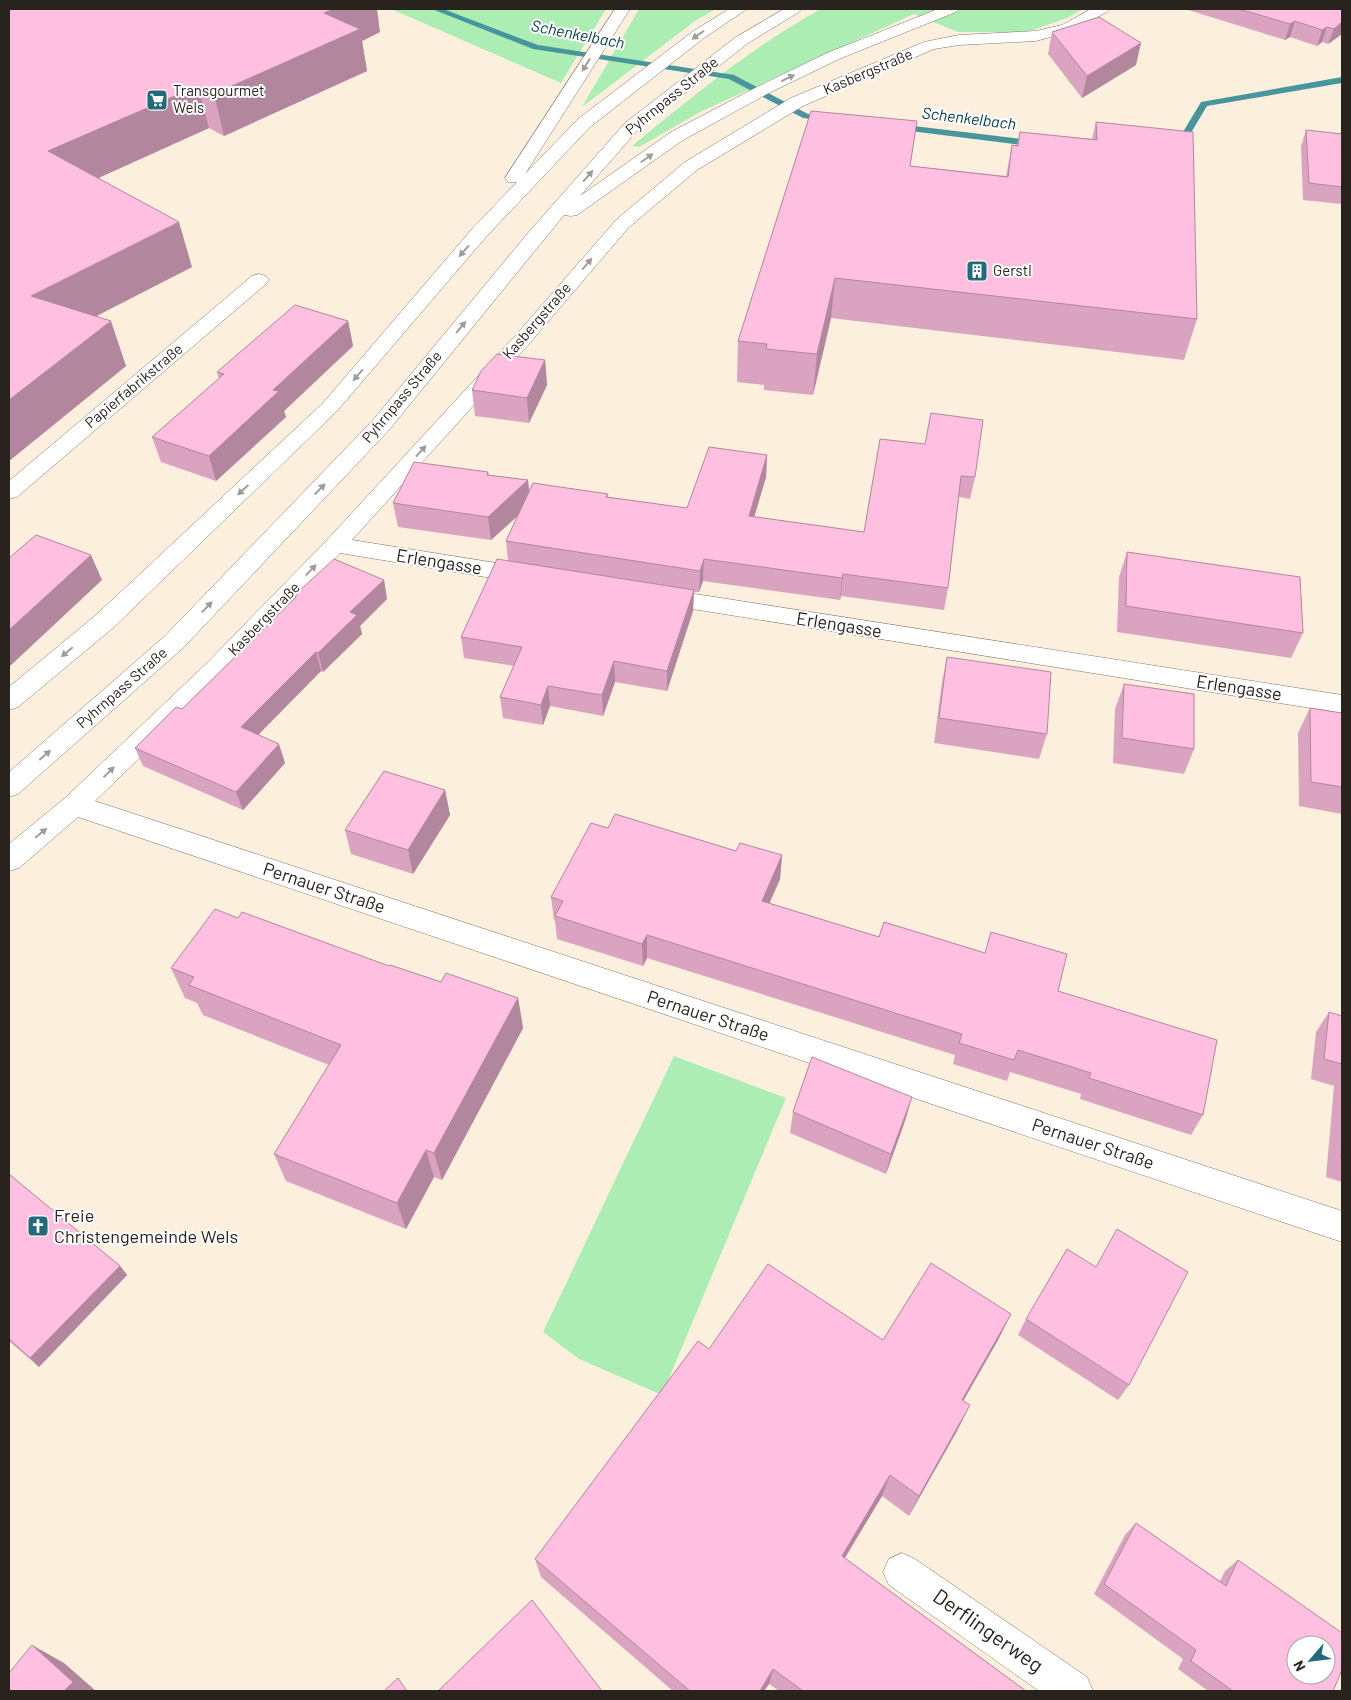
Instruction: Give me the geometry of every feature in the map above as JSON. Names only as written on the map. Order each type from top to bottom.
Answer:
[{"type":"main road","points":[[479,233],[622,9]]},
{"type":"main road","name":"Pyhrnpass Straße","points":[[9,701],[104,621],[330,407],[479,233],[584,123],[698,35],[739,9]]},
{"type":"main road","points":[[535,236],[677,136],[833,56],[951,9]]},
{"type":"main road","name":"Kasbergstraße","points":[[9,860],[74,806],[216,669],[336,545],[522,340],[623,223],[691,166],[797,102],[930,45],[959,40],[1036,36],[1067,28],[1102,9]]},
{"type":"main road","name":"Pyhrnpass Straße","points":[[9,788],[174,642],[381,425],[535,236],[631,127],[742,40],[792,10]]},
{"type":"main road","name":"Papierfabrikstraße","points":[[9,492],[258,280]]},
{"type":"main road","name":"Erlengasse","points":[[336,545],[552,579]]},
{"type":"main road","name":"Erlengasse","points":[[640,593],[1342,704]]},
{"type":"main road","name":"Pernauer Straße","points":[[74,806],[1342,1227]]},
{"type":"main road","name":"Derflingerweg","points":[[902,1572],[1073,1691]]},
{"type":"green space","points":[[391,9],[606,9],[561,83]]},
{"type":"green space","points":[[639,9],[716,9],[695,21],[582,107]]},
{"type":"green space","points":[[821,9],[1083,9],[1067,18],[1027,32],[958,32],[914,14],[702,111],[639,147],[632,146],[747,56]]},
{"type":"green space","points":[[674,1056],[786,1098],[662,1395],[579,1359],[543,1332]]},
{"type":"building","name":"Transgourmet Wels","points":[[9,9],[334,9],[324,13],[360,29],[214,94],[198,86],[48,151],[179,222],[31,296],[111,321],[9,400]]},
{"type":"building","points":[[1239,9],[1342,9],[1342,22],[1334,29],[1327,27],[1322,30],[1295,21],[1290,24]]},
{"type":"building","points":[[1099,17],[1141,43],[1087,76],[1052,32]]},
{"type":"building","points":[[811,111],[917,121],[910,166],[1008,177],[1012,145],[1018,146],[1020,132],[1097,140],[1096,122],[1193,132],[1197,319],[835,278],[817,354],[766,349],[767,344],[738,341]]},
{"type":"building","points":[[1306,130],[1342,134],[1342,187],[1309,183]]},
{"type":"building","points":[[295,305],[348,321],[273,390],[279,391],[209,456],[152,437],[224,374],[217,372]]},
{"type":"building","points":[[497,354],[545,360],[527,398],[472,390],[481,371]]},
{"type":"building","points":[[931,413],[983,420],[975,477],[961,476],[948,588],[843,574],[842,578],[704,559],[700,571],[506,541],[533,483],[608,494],[606,497],[687,508],[709,447],[767,455],[749,516],[864,532],[880,439],[925,444]]},
{"type":"building","points":[[414,462],[488,472],[487,475],[528,480],[488,517],[393,503]]},
{"type":"building","points":[[36,535],[91,555],[9,630],[9,558]]},
{"type":"building","points":[[1127,552],[1300,577],[1303,633],[1126,606]]},
{"type":"building","points":[[334,559],[384,580],[350,612],[357,615],[318,653],[316,652],[241,727],[279,744],[236,792],[135,748],[176,707],[182,709],[296,597],[299,591]]},
{"type":"building","points":[[497,559],[694,590],[667,671],[614,661],[602,695],[548,686],[541,705],[500,697],[522,647],[461,637]]},
{"type":"building","points":[[947,657],[1051,672],[1047,734],[939,718]]},
{"type":"building","points":[[1124,684],[1194,694],[1194,749],[1122,738]]},
{"type":"building","points":[[1310,708],[1342,713],[1342,787],[1311,782]]},
{"type":"building","points":[[384,771],[445,790],[408,850],[345,830]]},
{"type":"building","points":[[615,814],[736,851],[740,843],[782,855],[762,901],[879,937],[884,922],[985,953],[991,932],[1067,954],[1058,991],[1217,1040],[1203,1115],[1089,1078],[1091,1073],[1018,1050],[1014,1060],[959,1043],[962,1034],[647,935],[642,944],[555,916],[563,901],[551,897],[591,823],[608,828]]},
{"type":"building","points":[[215,909],[238,918],[242,912],[389,966],[441,982],[446,973],[518,998],[434,1153],[426,1150],[397,1203],[274,1154],[341,1045],[189,985],[194,977],[171,968]]},
{"type":"building","points":[[1329,1012],[1342,1016],[1342,1064],[1324,1059]]},
{"type":"building","points":[[812,1057],[912,1097],[891,1154],[793,1112]]},
{"type":"building","name":"Freie Christengemeinde Wels","points":[[9,1174],[120,1266],[30,1358],[9,1339]]},
{"type":"building","points":[[1117,1229],[1188,1272],[1129,1385],[1026,1319],[1067,1249],[1096,1267]]},
{"type":"building","points":[[931,1263],[1011,1314],[962,1400],[970,1405],[919,1496],[890,1475],[842,1556],[1026,1691],[803,1691],[773,1669],[760,1691],[690,1691],[535,1559],[698,1341],[709,1349],[768,1264],[883,1340]]},
{"type":"building","points":[[1136,1523],[1226,1586],[1238,1560],[1342,1633],[1342,1670],[1336,1684],[1336,1635],[1286,1635],[1286,1685],[1336,1685],[1333,1691],[1233,1691],[1191,1661],[1196,1650],[1104,1584]]},
{"type":"building","points":[[532,1600],[602,1691],[438,1691]]},
{"type":"building","points":[[32,1645],[73,1682],[64,1691],[9,1691],[9,1673]]},
{"type":"building","points":[[398,1678],[407,1691],[384,1691]]},
{"type":"waterway","name":"Schenkelbach","points":[[436,9],[536,47],[731,77],[806,116],[829,119]]},
{"type":"waterway","name":"Schenkelbach","points":[[1173,141],[1183,139],[1204,104],[1342,80]]},
{"type":"waterway","name":"Schenkelbach","points":[[897,127],[1038,144]]},
{"type":"place","name":"Transgourmet Wels","points":[[157,100]]},
{"type":"place","name":"Gerstl","points":[[977,271]]},
{"type":"place","name":"Freie Christengemeinde Wels","points":[[38,1226]]}]
